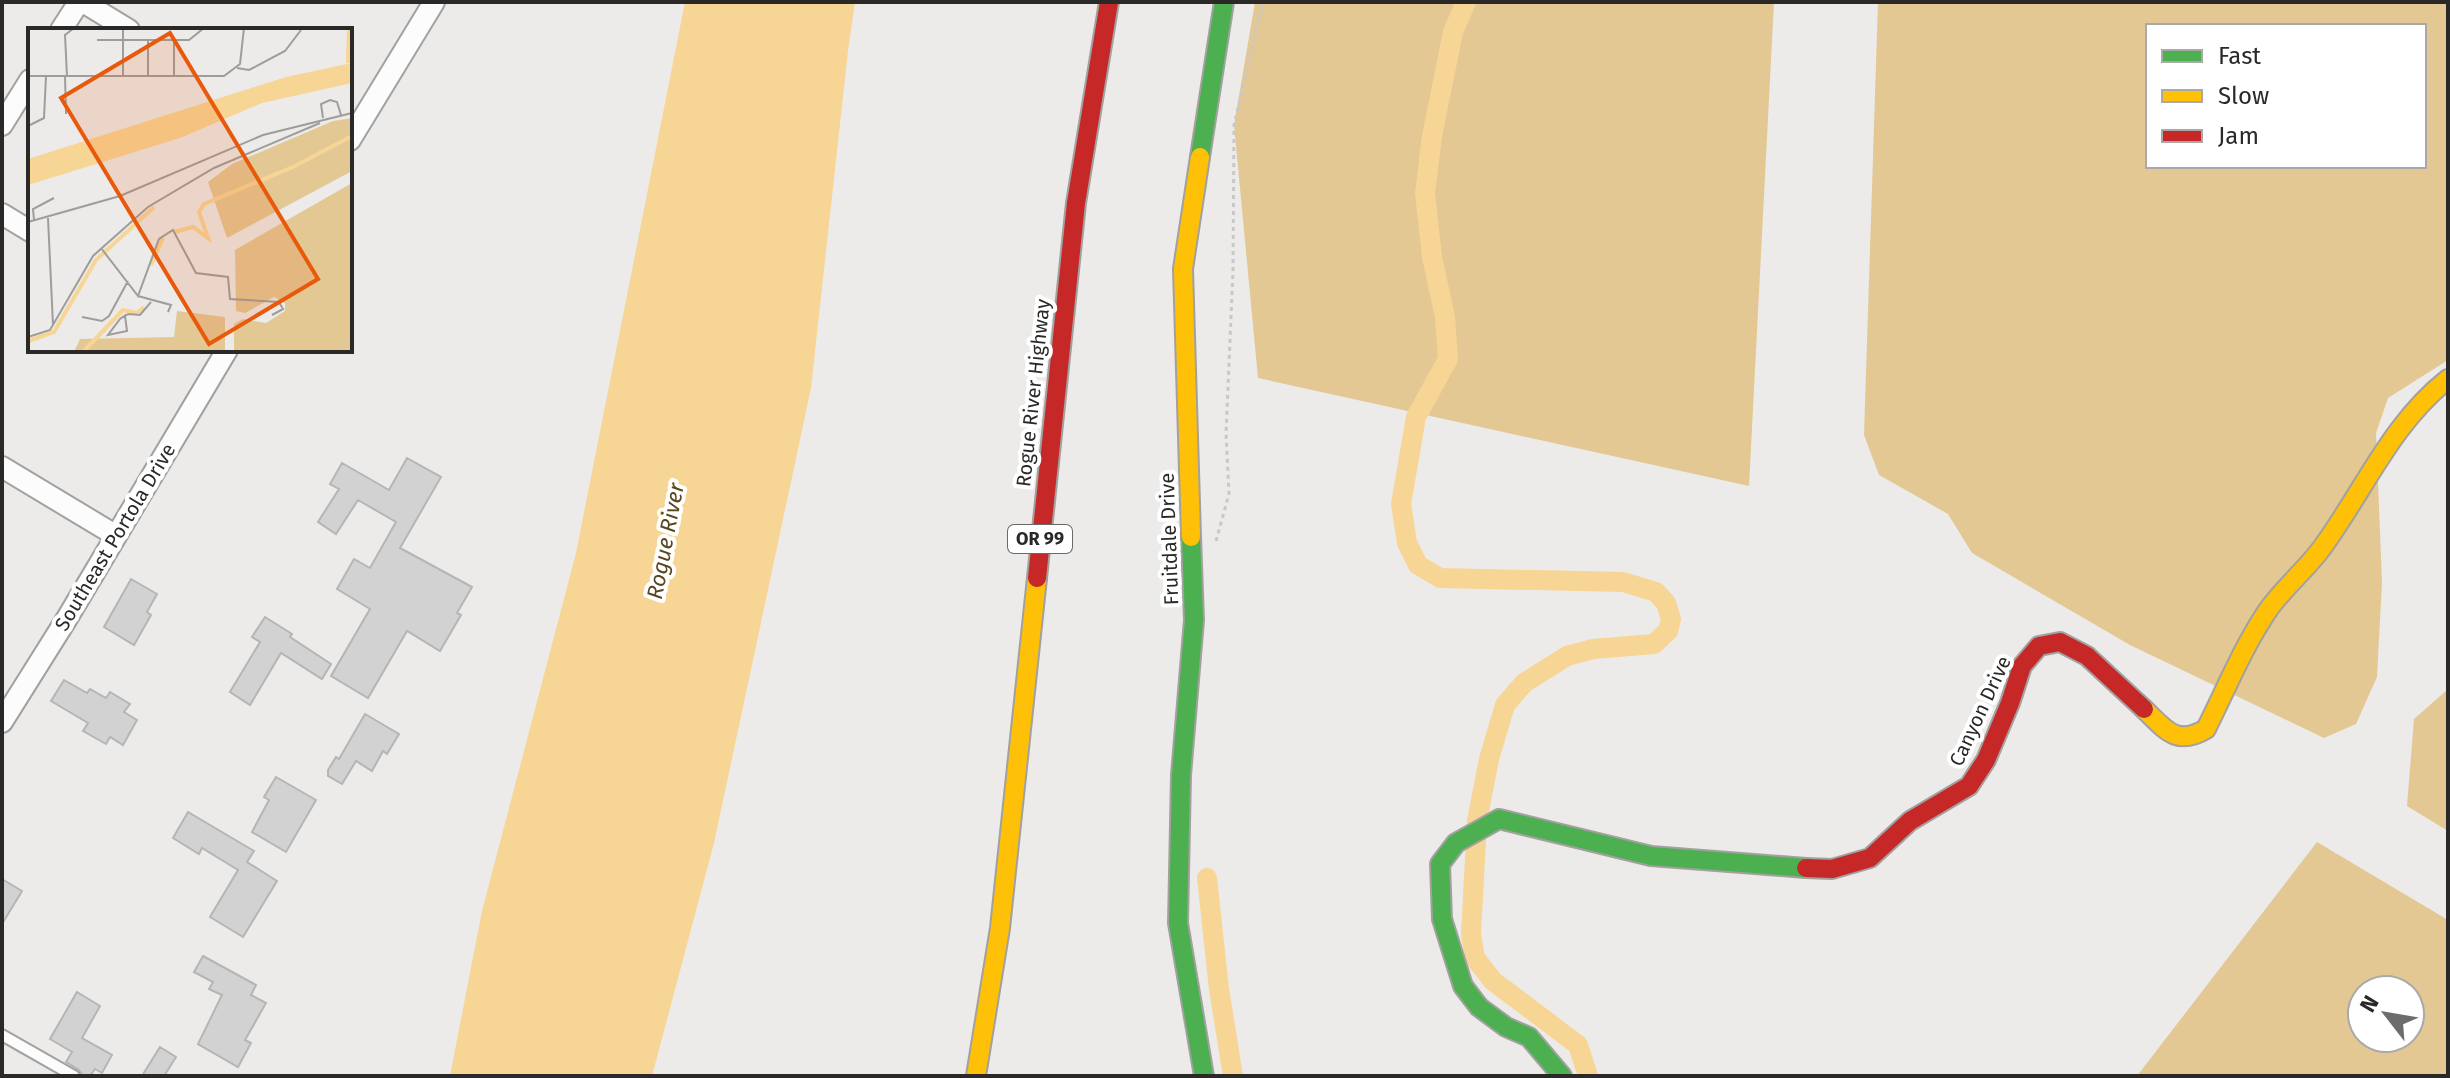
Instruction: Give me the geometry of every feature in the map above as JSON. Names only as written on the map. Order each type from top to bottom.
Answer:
[{"type":"street","points":[[62,28],[81,2],[126,28]]},
{"type":"street","points":[[352,137],[434,2]]},
{"type":"street","name":"Rogue River Highway","points":[[976,1076],[1000,928],[1076,203],[1109,2]]},
{"type":"street","name":"Fruitdale Drive","points":[[1204,1076],[1178,923],[1181,775],[1194,620],[1183,269],[1224,2]]},
{"type":"street","points":[[2,125],[28,83]]},
{"type":"street","points":[[2,214],[28,230]]},
{"type":"street","name":"Southeast Portola Drive","points":[[2,722],[226,352]]},
{"type":"street","name":"Canyon Drive","points":[[1562,1076],[1529,1037],[1506,1027],[1479,1007],[1463,986],[1442,919],[1440,864],[1456,843],[1499,819],[1651,856],[1832,869],[1870,858],[1910,821],[1969,786],[1986,760],[2022,666],[2039,646],[2060,642],[2087,656],[2171,735],[2190,738],[2198,735],[2206,729],[2246,649],[2277,597],[2322,548],[2382,452],[2404,424],[2448,379]]},
{"type":"street","points":[[2,467],[115,535]]},
{"type":"lane","points":[[2,1035],[74,1076]]},
{"type":"path","points":[[1213,550],[1229,494],[1226,433],[1233,271],[1234,125],[1263,2]]},
{"type":"shaded area","points":[[1255,2],[1774,2],[1749,486],[1258,378],[1234,125]]},
{"type":"shaded area","points":[[1878,2],[2448,2],[2448,360],[2388,398],[2376,433],[2382,582],[2377,677],[2356,724],[2324,738],[2130,645],[1972,553],[1948,514],[1879,475],[1864,435]]},
{"type":"shaded area","points":[[2448,689],[2448,831],[2407,806],[2414,719]]},
{"type":"shaded area","points":[[2317,842],[2448,920],[2448,1076],[2137,1076]]},
{"type":"water","name":"Rogue River","points":[[685,2],[855,2],[811,388],[714,843],[652,1076],[450,1076],[482,911],[576,553]]},
{"type":"building","points":[[407,458],[441,477],[400,548],[472,587],[457,613],[461,615],[440,651],[407,631],[368,698],[331,676],[370,609],[337,589],[354,559],[370,568],[396,522],[358,500],[336,534],[318,522],[339,489],[330,484],[342,463],[389,490]]},
{"type":"building","points":[[131,579],[157,594],[147,612],[151,615],[134,645],[104,627]]},
{"type":"building","points":[[265,617],[331,664],[322,679],[281,653],[250,705],[230,692],[260,642],[252,637]]},
{"type":"building","points":[[64,680],[87,693],[90,689],[106,698],[110,692],[130,704],[124,712],[137,720],[123,745],[110,737],[106,744],[83,731],[88,723],[51,701]]},
{"type":"building","points":[[365,714],[399,734],[387,754],[383,751],[372,771],[356,761],[342,784],[328,776],[328,770],[336,757],[339,759]]},
{"type":"building","points":[[276,777],[316,800],[286,852],[252,832],[269,800],[264,797]]},
{"type":"building","points":[[188,812],[254,851],[247,862],[277,881],[243,937],[210,917],[238,870],[202,848],[199,854],[173,838]]},
{"type":"building","points":[[2,879],[22,891],[2,924]]},
{"type":"building","points":[[203,956],[256,985],[251,995],[266,1003],[245,1040],[251,1043],[238,1067],[198,1044],[222,995],[209,989],[213,982],[194,972]]},
{"type":"building","points":[[77,992],[100,1006],[82,1038],[112,1055],[102,1073],[95,1069],[90,1076],[83,1076],[66,1062],[72,1052],[50,1039]]},
{"type":"building","points":[[160,1047],[176,1057],[164,1076],[142,1076]]},
{"type":"waterway","points":[[1466,2],[1453,32],[1432,136],[1425,193],[1432,257],[1445,317],[1448,359],[1416,417],[1401,504],[1407,543],[1418,565],[1440,578],[1623,582],[1656,592],[1666,603],[1671,619],[1668,631],[1654,644],[1593,649],[1567,656],[1524,683],[1505,705],[1489,759],[1477,821],[1471,934],[1475,958],[1493,981],[1578,1045],[1588,1076]]},
{"type":"waterway","points":[[1207,878],[1219,989],[1233,1076]]},
{"type":"traffic: fast","points":[[1200,157],[1224,2]]},
{"type":"traffic: fast","points":[[1191,537],[1194,620],[1181,775],[1178,923],[1204,1076]]},
{"type":"traffic: fast","points":[[1562,1076],[1529,1037],[1506,1027],[1479,1007],[1463,986],[1442,919],[1440,864],[1456,843],[1499,819],[1651,856],[1806,868]]},
{"type":"traffic: slow","points":[[1191,537],[1183,269],[1200,157]]},
{"type":"traffic: slow","points":[[2144,709],[2165,729],[2179,736],[2206,729],[2268,610],[2324,545],[2380,457],[2411,415],[2448,379]]},
{"type":"traffic: slow","points":[[976,1076],[1000,928],[1037,578]]},
{"type":"traffic: jam","points":[[1037,578],[1076,203],[1109,2]]},
{"type":"traffic: jam","points":[[1806,868],[1832,869],[1870,858],[1910,821],[1969,786],[1986,760],[2022,666],[2039,646],[2060,642],[2087,656],[2144,709]]}]
